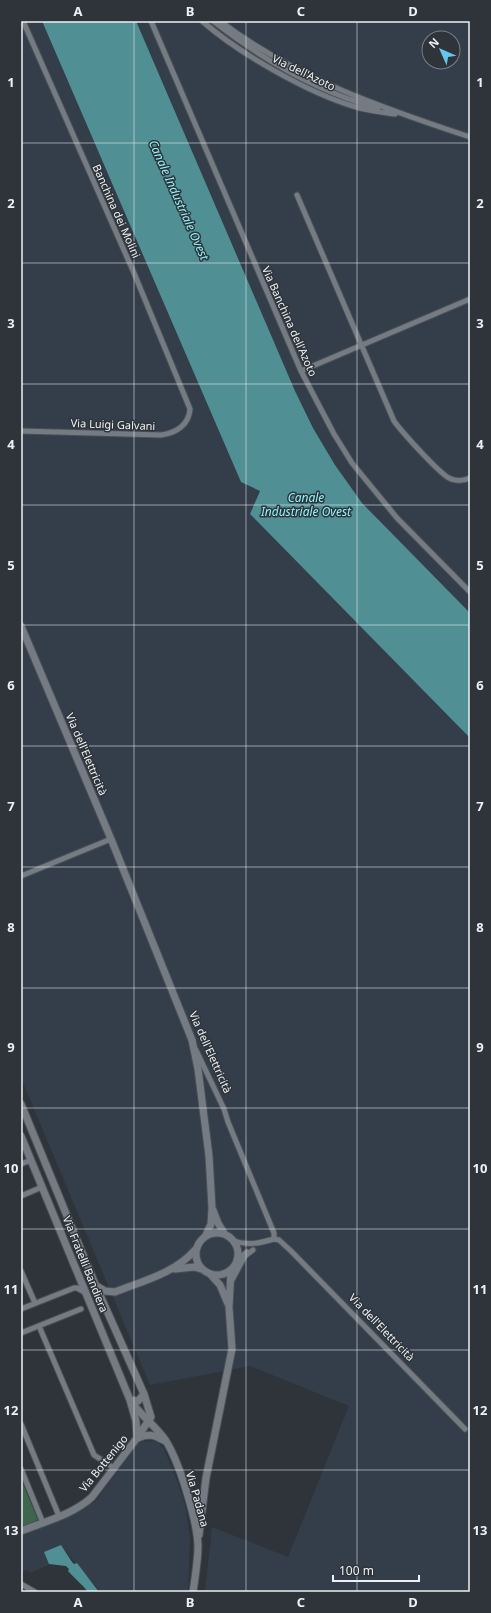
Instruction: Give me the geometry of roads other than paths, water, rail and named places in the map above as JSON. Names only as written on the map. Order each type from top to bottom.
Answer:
[{"type":"main road","name":"Via dell'Elettricità","points":[[21,626],[111,839],[192,1040]]},
{"type":"main road","points":[[192,1040],[200,1084],[209,1156],[212,1208],[211,1224],[206,1235],[197,1244],[195,1250],[195,1257],[201,1269]]},
{"type":"main road","name":"Via Fratelli Bandiera","points":[[21,1104],[95,1284],[144,1394],[151,1414],[149,1421]]},
{"type":"main road","name":"Via Fratelli Bandiera","points":[[21,1136],[130,1400],[137,1425],[137,1438]]},
{"type":"main road","points":[[198,1547],[206,1478],[226,1389],[232,1349],[229,1307],[230,1285],[231,1270],[237,1259],[238,1253],[234,1241],[224,1233],[212,1208]]},
{"type":"main road","points":[[206,1235],[212,1233],[224,1233]]},
{"type":"main road","points":[[95,1284],[105,1291],[115,1292],[172,1269],[186,1260],[195,1250]]},
{"type":"main road","points":[[172,1269],[194,1267],[210,1274],[220,1285],[229,1307]]},
{"type":"main road","points":[[210,1274],[224,1274],[231,1270]]},
{"type":"main road","name":"Via Fratelli Bandiera","points":[[104,1304],[106,1299],[115,1292]]},
{"type":"main road","points":[[130,1400],[138,1401],[144,1394]]},
{"type":"main road","name":"Via Fratelli Bandiera","points":[[130,1400],[149,1421]]},
{"type":"main road","points":[[137,1438],[149,1421]]},
{"type":"main road","name":"Via Padana","points":[[149,1421],[166,1442],[181,1478],[192,1512],[198,1547],[193,1592]]},
{"type":"main road","points":[[137,1438],[151,1434],[166,1442]]},
{"type":"main road","name":"Via Bottenigo","points":[[21,1531],[59,1516],[86,1502],[137,1438]]},
{"type":"street","name":"Banchina dei Molini","points":[[23,21],[134,274],[190,409]]},
{"type":"street","name":"Via Banchina dell'Azoto","points":[[151,21],[301,371],[334,434],[352,462],[397,518],[470,592]]},
{"type":"street","name":"Via dell'Azoto","points":[[202,21],[262,62],[314,90],[358,108],[408,116]]},
{"type":"street","name":"Via dell'Azoto","points":[[213,21],[231,35],[276,64],[317,86],[359,103],[408,116]]},
{"type":"street","name":"Via dell'Azoto","points":[[220,21],[257,46],[300,71],[353,96],[470,137]]},
{"type":"street","points":[[297,195],[391,414],[403,432],[446,477],[458,481],[470,478]]},
{"type":"street","points":[[301,371],[470,299]]},
{"type":"street","name":"Via Luigi Galvani","points":[[21,430],[161,435],[174,432],[183,425],[189,417],[190,409]]},
{"type":"street","points":[[21,876],[111,839]]},
{"type":"street","name":"Via dell'Elettricità","points":[[192,1040],[224,1109],[274,1233],[274,1238],[279,1240],[291,1251],[465,1429]]},
{"type":"street","points":[[21,1164],[31,1160]]},
{"type":"street","points":[[21,1196],[42,1187]]},
{"type":"street","points":[[230,1285],[242,1261],[260,1244],[274,1238]]},
{"type":"street","points":[[234,1241],[244,1244],[260,1244]]},
{"type":"street","points":[[237,1259],[253,1250]]},
{"type":"street","points":[[21,1271],[34,1303]]},
{"type":"street","points":[[21,1309],[74,1288],[86,1293]]},
{"type":"street","points":[[21,1333],[81,1309]]},
{"type":"street","points":[[39,1326],[94,1455],[114,1468]]},
{"type":"street","points":[[21,1424],[59,1516]]},
{"type":"street","points":[[21,1470],[43,1522]]},
{"type":"street","points":[[21,1584],[35,1592]]},
{"type":"water","name":"Canale Industriale Ovest","points":[[42,21],[136,21],[295,391],[313,428],[335,465],[362,503],[470,613],[470,738],[250,514],[260,491],[241,482]]},
{"type":"water","points":[[61,1545],[72,1562],[74,1564],[77,1563],[99,1592],[88,1592],[68,1571],[69,1569],[66,1566],[49,1564],[44,1552]]}]
